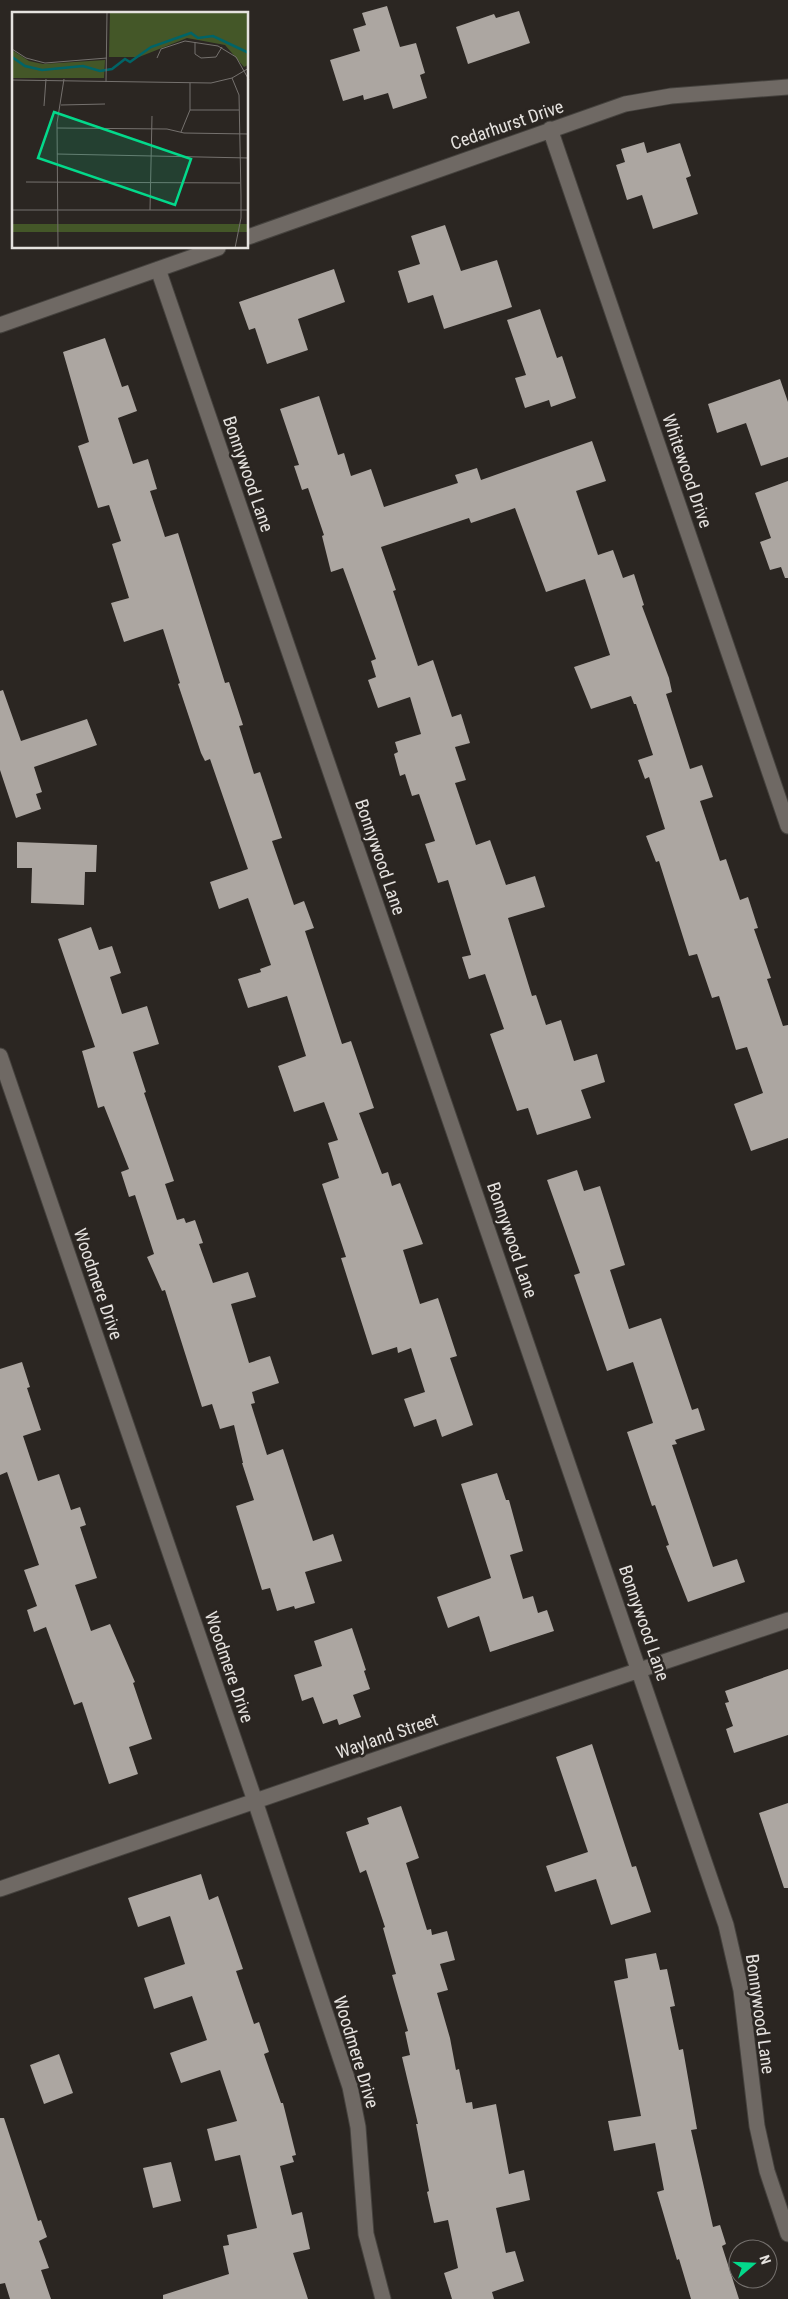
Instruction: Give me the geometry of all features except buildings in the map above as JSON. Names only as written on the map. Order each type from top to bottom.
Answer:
[{"type":"street","name":"Cedarhurst Drive","points":[[249,237],[625,104],[653,99],[788,87]]},
{"type":"street","name":"Whitewood Drive","points":[[550,129],[788,826]]},
{"type":"street","points":[[0,325],[215,249]]},
{"type":"street","name":"Bonnywood Lane","points":[[158,269],[726,1925],[741,1990],[756,2126],[767,2171],[788,2234]]},
{"type":"street","name":"Woodmere Drive","points":[[0,1056],[255,1801],[350,2088],[358,2127],[366,2234],[383,2299]]},
{"type":"street","name":"Wayland Street","points":[[0,1889],[788,1620]]}]
